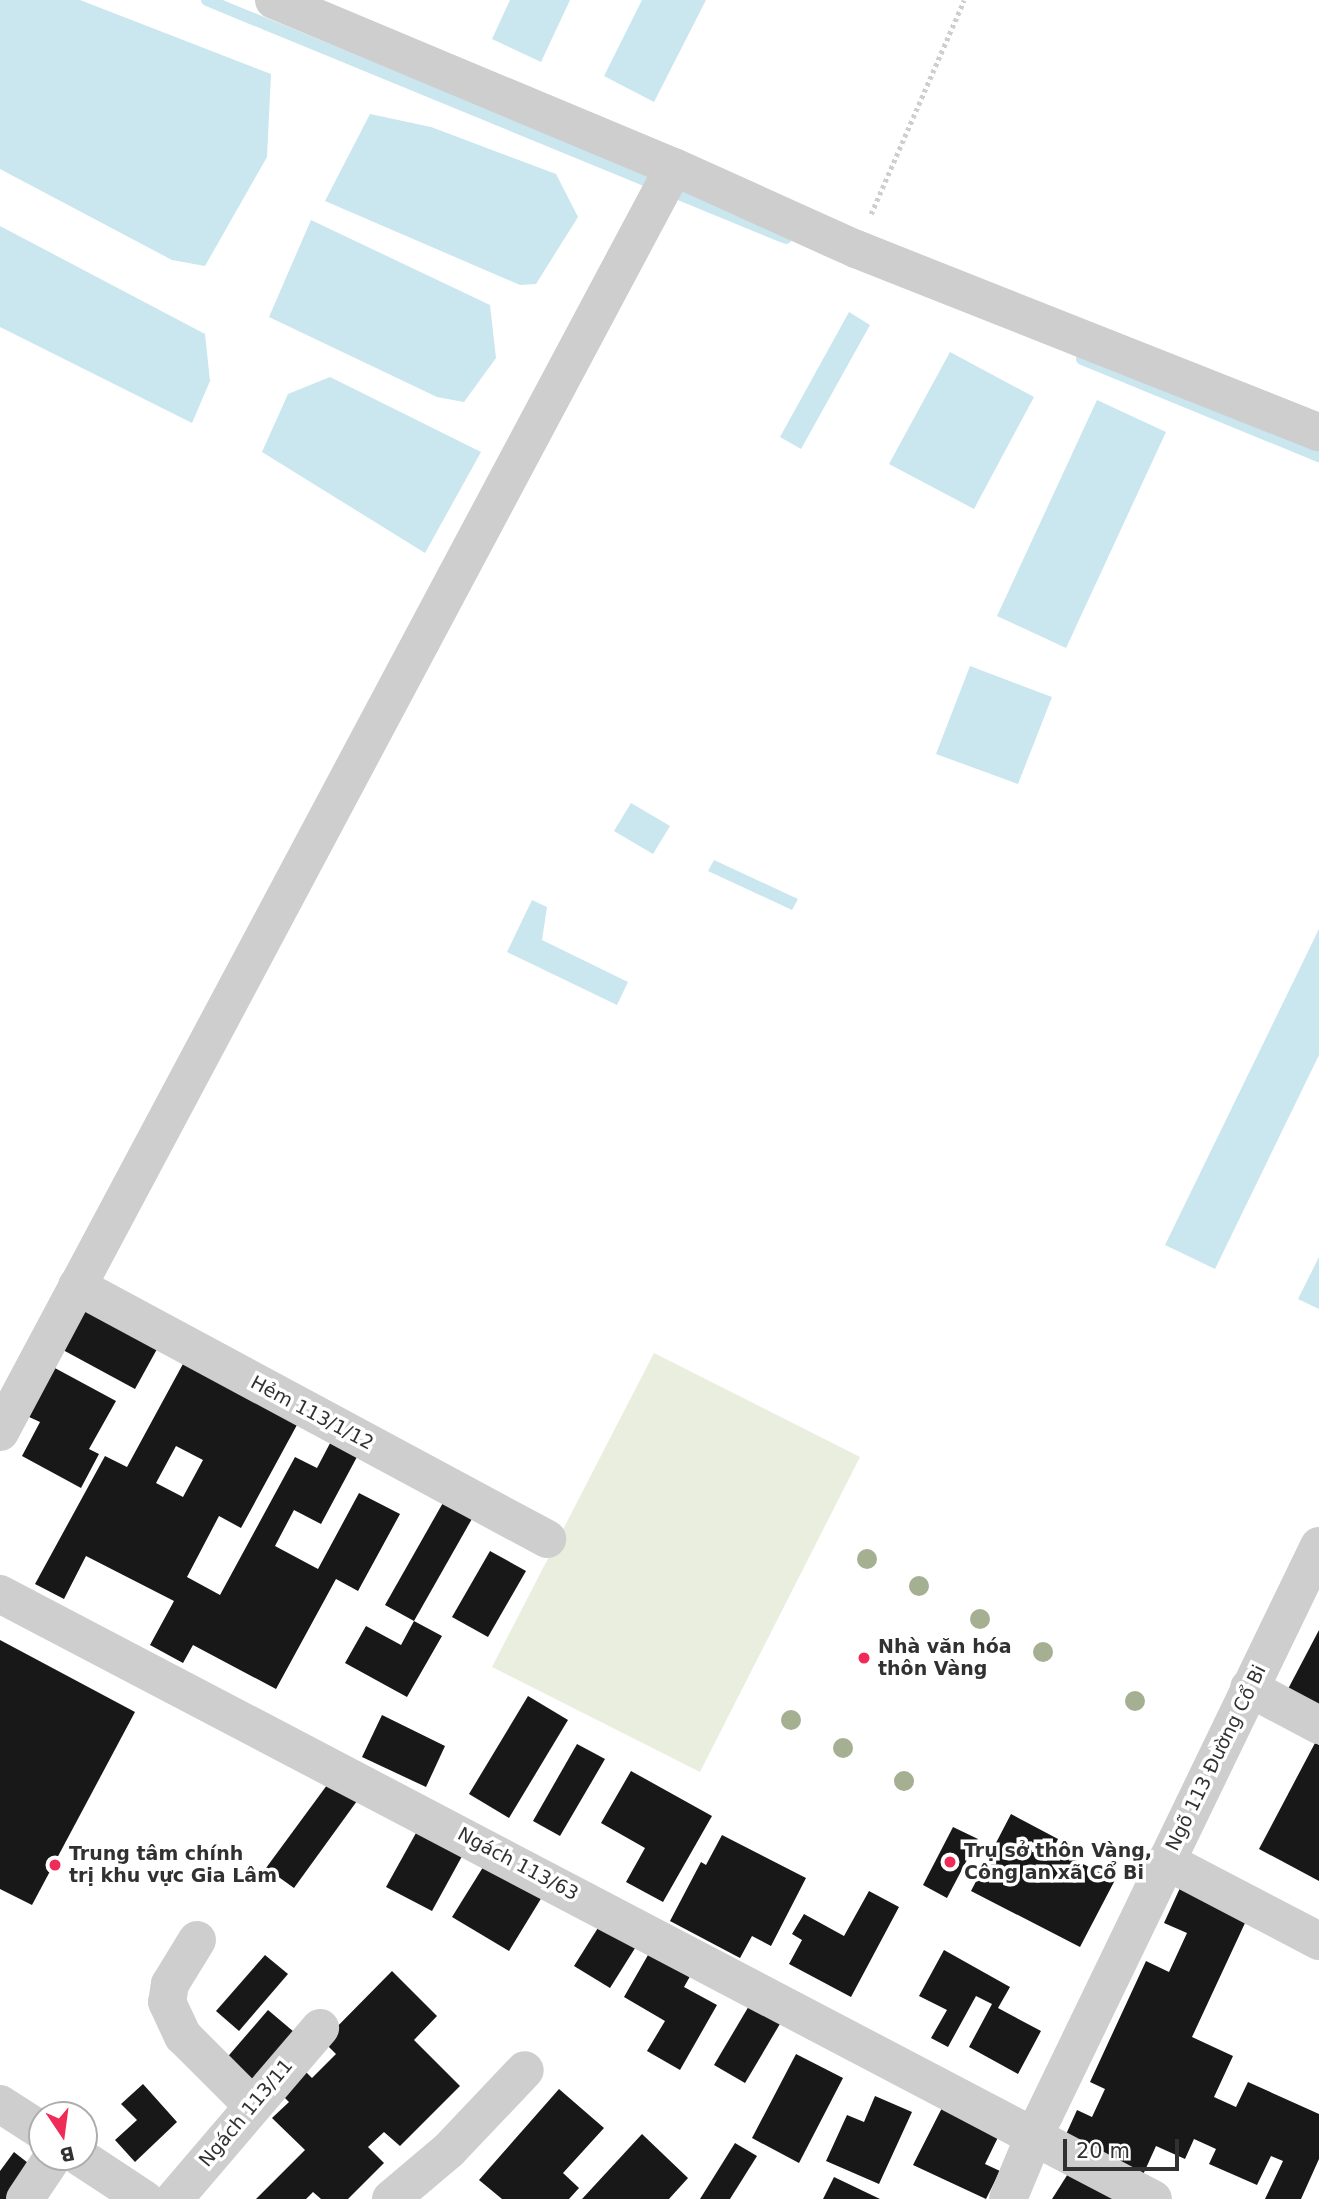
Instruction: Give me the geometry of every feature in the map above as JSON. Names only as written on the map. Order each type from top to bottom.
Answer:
[{"type":"street","points":[[274,0],[674,167],[856,249],[1319,432]]},
{"type":"street","points":[[0,1432],[674,167]]},
{"type":"street","name":"Hẻm 113/1/12","points":[[78,1286],[547,1539]]},
{"type":"street","name":"Ngõ 113 Đường Cổ Bi","points":[[1008,2199],[1035,2134],[1319,1546]]},
{"type":"street","name":"Ngách 113/63","points":[[0,1594],[1035,2134],[1153,2199]]},
{"type":"street","points":[[1249,1688],[1319,1725]]},
{"type":"street","points":[[1166,1861],[1319,1941]]},
{"type":"street","points":[[197,1940],[170,1984],[167,2002],[183,2036],[251,2104]]},
{"type":"street","name":"Ngách 113/11","points":[[174,2199],[251,2104],[320,2028]]},
{"type":"street","points":[[391,2199],[449,2150],[525,2070]]},
{"type":"street","points":[[0,2104],[28,2123]]},
{"type":"street","points":[[98,2169],[144,2199]]},
{"type":"street","points":[[25,2199],[44,2171]]},
{"type":"path","points":[[856,249],[964,0]]},
{"type":"green space","points":[[654,1353],[860,1457],[700,1772],[492,1667]]},
{"type":"water","points":[[0,0],[80,0],[271,74],[267,157],[205,266],[172,260],[0,169]]},
{"type":"water","points":[[510,0],[570,0],[541,62],[492,39]]},
{"type":"water","points":[[642,0],[706,0],[654,102],[604,76]]},
{"type":"water","points":[[370,114],[431,127],[556,174],[578,217],[536,284],[520,285],[325,201]]},
{"type":"water","points":[[311,220],[490,305],[496,358],[464,402],[437,397],[269,317]]},
{"type":"water","points":[[0,226],[205,334],[210,381],[192,423],[0,327]]},
{"type":"water","points":[[849,312],[870,325],[801,449],[780,437]]},
{"type":"water","points":[[950,352],[1034,397],[974,509],[889,464]]},
{"type":"water","points":[[330,377],[481,452],[425,553],[262,452],[288,394]]},
{"type":"water","points":[[1097,400],[1166,432],[1066,648],[997,616]]},
{"type":"water","points":[[970,666],[1052,697],[1018,784],[936,754]]},
{"type":"water","points":[[631,803],[670,826],[653,854],[614,831]]},
{"type":"water","points":[[714,860],[798,899],[792,910],[708,871]]},
{"type":"water","points":[[532,900],[547,907],[542,940],[628,982],[617,1005],[507,952]]},
{"type":"water","points":[[1319,929],[1319,1055],[1215,1269],[1165,1245]]},
{"type":"water","points":[[1319,1257],[1319,1309],[1298,1299]]},
{"type":"building","points":[[90,1301],[162,1340],[135,1389],[63,1350]]},
{"type":"building","points":[[190,1351],[304,1412],[241,1528],[219,1516],[187,1577],[220,1595],[295,1457],[317,1468],[338,1428],[365,1442],[321,1524],[294,1510],[275,1546],[318,1569],[359,1493],[400,1514],[358,1591],[336,1579],[276,1689],[193,1645],[183,1663],[150,1645],[174,1601],[86,1556],[64,1599],[35,1584],[105,1456],[127,1467]],"holes":[[[176,1446],[203,1460],[183,1497],[156,1483]]]},
{"type":"building","points":[[53,1367],[116,1401],[89,1449],[99,1454],[81,1488],[22,1456],[40,1422],[27,1416]]},
{"type":"building","points":[[444,1501],[473,1517],[414,1621],[385,1605]]},
{"type":"building","points":[[490,1551],[526,1571],[488,1637],[452,1617]]},
{"type":"building","points":[[414,1621],[442,1636],[407,1697],[345,1663],[366,1626],[401,1645]]},
{"type":"building","points":[[1319,1630],[1319,1706],[1288,1689]]},
{"type":"building","points":[[0,1640],[135,1712],[32,1905],[0,1889]]},
{"type":"building","points":[[528,1696],[568,1720],[509,1818],[469,1794]]},
{"type":"building","points":[[382,1715],[445,1746],[426,1787],[362,1757]]},
{"type":"building","points":[[1315,1743],[1319,1745],[1319,1881],[1259,1849]]},
{"type":"building","points":[[577,1744],[605,1759],[560,1836],[533,1821]]},
{"type":"building","points":[[631,1771],[712,1816],[663,1902],[626,1882],[645,1848],[601,1823]]},
{"type":"building","points":[[330,1781],[357,1801],[294,1888],[266,1868]]},
{"type":"building","points":[[1011,1814],[1058,1839],[1053,1849],[1115,1880],[1080,1947],[971,1891]]},
{"type":"building","points":[[421,1824],[466,1849],[432,1911],[386,1887]]},
{"type":"building","name":"Trụ sở thôn Vàng, Công an xã Cổ Bi","points":[[953,1827],[978,1839],[947,1898],[923,1885]]},
{"type":"building","points":[[722,1835],[806,1878],[771,1946],[752,1936],[740,1958],[670,1921],[701,1862],[706,1865]]},
{"type":"building","points":[[485,1864],[542,1897],[509,1951],[452,1917]]},
{"type":"building","points":[[1185,1877],[1252,1908],[1192,2037],[1233,2056],[1214,2097],[1236,2107],[1248,2082],[1319,2114],[1319,2159],[1301,2199],[1265,2199],[1283,2161],[1271,2156],[1257,2185],[1209,2164],[1216,2149],[1194,2139],[1185,2159],[1156,2146],[1142,2177],[1063,2141],[1077,2110],[1092,2117],[1105,2089],[1090,2082],[1146,1961],[1169,1972],[1187,1933],[1164,1923]]},
{"type":"building","points":[[869,1891],[899,1907],[851,1997],[789,1964],[802,1940],[792,1934],[804,1914],[844,1936]]},
{"type":"building","points":[[601,1923],[637,1945],[610,1988],[574,1966]]},
{"type":"building","points":[[656,1941],[697,1964],[684,1987],[717,2005],[680,2070],[647,2051],[665,2021],[624,1997]]},
{"type":"building","points":[[944,1950],[1010,1987],[998,2008],[1041,2031],[1018,2074],[969,2047],[992,2004],[976,1996],[948,2047],[931,2038],[947,2010],[919,1996]]},
{"type":"building","points":[[265,1955],[288,1974],[239,2031],[216,2011]]},
{"type":"building","points":[[392,1971],[437,2016],[414,2040],[460,2086],[400,2146],[384,2132],[368,2147],[384,2163],[348,2199],[321,2199],[313,2192],[306,2199],[256,2199],[305,2150],[272,2118],[289,2102],[276,2089],[299,2065],[312,2078],[336,2054],[323,2041]]},
{"type":"building","points":[[756,1994],[787,2012],[745,2083],[714,2065]]},
{"type":"building","points":[[268,2010],[294,2032],[250,2083],[224,2061]]},
{"type":"building","points":[[796,2054],[843,2078],[799,2163],[752,2138]]},
{"type":"building","points":[[143,2084],[177,2122],[135,2162],[115,2140],[137,2120],[121,2104]]},
{"type":"building","points":[[559,2089],[604,2128],[563,2173],[579,2188],[569,2199],[502,2199],[479,2180]]},
{"type":"building","points":[[875,2096],[912,2112],[879,2184],[826,2161],[847,2115],[864,2122]]},
{"type":"building","points":[[946,2100],[1003,2127],[985,2164],[1000,2171],[986,2199],[913,2165]]},
{"type":"building","points":[[642,2134],[688,2178],[669,2199],[582,2199]]},
{"type":"building","points":[[735,2143],[757,2156],[730,2199],[700,2199]]},
{"type":"building","points":[[14,2152],[28,2163],[28,2171],[36,2171],[14,2199],[0,2199],[0,2171]]},
{"type":"building","points":[[1071,2169],[1117,2199],[1052,2199]]},
{"type":"building","points":[[834,2177],[880,2199],[823,2199]]},
{"type":"waterway","points":[[207,0],[786,238]]},
{"type":"waterway","points":[[1082,359],[1319,456]]},
{"type":"place","name":"Nhà văn hóa thôn Vàng","points":[[864,1658]]},
{"type":"place","name":"Trụ sở thôn Vàng, Công an xã Cổ Bi","points":[[950,1862]]},
{"type":"place","name":"Trung tâm chính trị khu vực Gia Lâm","points":[[55,1865]]}]
